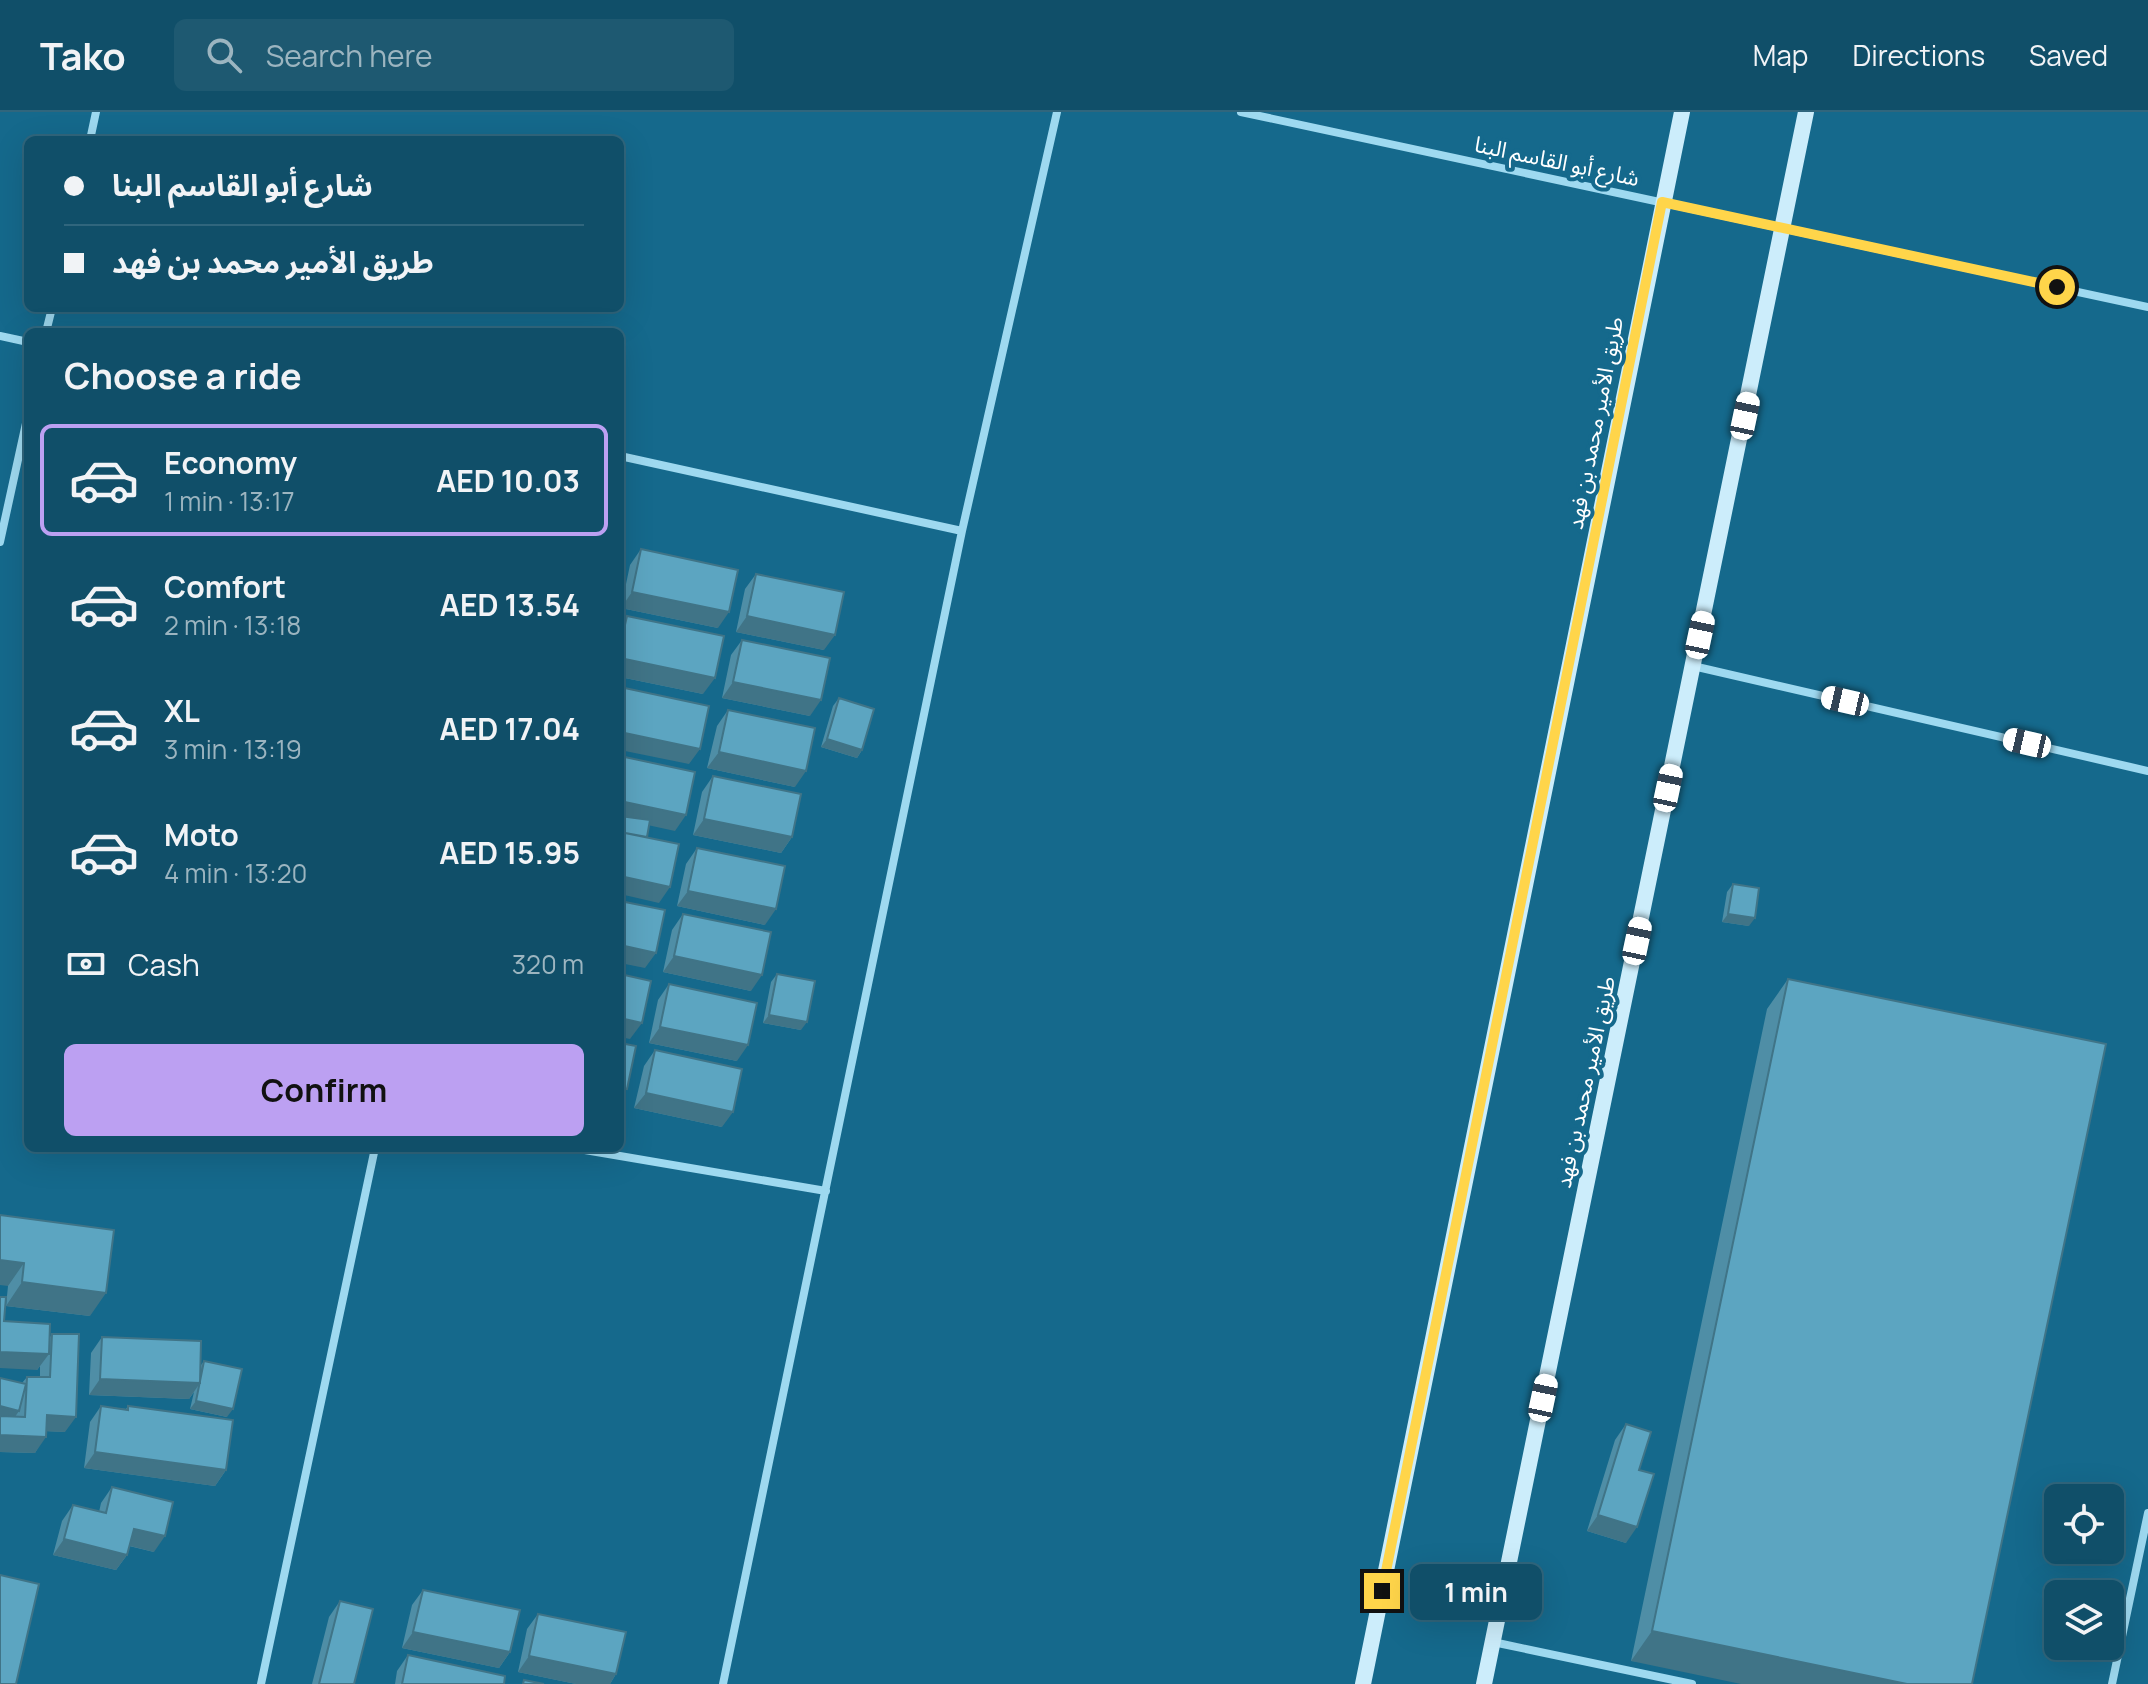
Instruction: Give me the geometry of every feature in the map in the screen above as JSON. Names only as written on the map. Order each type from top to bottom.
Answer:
[{"type":"street","points":[[91,136],[96,112]]},
{"type":"street","points":[[723,1684],[962,531],[1057,112]]},
{"type":"street","name":"شارع أبو القاسم البنا","points":[[1241,112],[2148,307]]},
{"type":"street","name":"طريق الأمير محمد بن فهد","points":[[1363,1684],[1682,112]]},
{"type":"street","name":"طريق الأمير محمد بن فهد","points":[[1484,1684],[1806,112]]},
{"type":"street","points":[[0,336],[24,341]]},
{"type":"street","points":[[0,542],[24,432]]},
{"type":"street","points":[[624,457],[962,531]]},
{"type":"street","points":[[1693,666],[2148,771]]},
{"type":"street","points":[[261,1684],[374,1152]]},
{"type":"street","points":[[597,1152],[826,1191]]},
{"type":"street","points":[[2112,1684],[2148,1513]]},
{"type":"street","points":[[1493,1642],[1692,1684]]},
{"type":"building","points":[[641,549],[738,570],[729,612],[632,592]]},
{"type":"building","points":[[756,574],[844,592],[835,635],[747,616]]},
{"type":"building","points":[[627,616],[724,636],[715,678],[624,659]]},
{"type":"building","points":[[742,640],[830,658],[821,700],[733,682]]},
{"type":"building","points":[[624,688],[709,706],[700,749],[624,733]]},
{"type":"building","points":[[839,698],[874,709],[862,750],[827,739]]},
{"type":"building","points":[[728,710],[815,728],[806,771],[719,752]]},
{"type":"building","points":[[624,757],[695,772],[686,815],[624,802]]},
{"type":"building","points":[[713,776],[801,794],[792,837],[704,819]]},
{"type":"building","points":[[624,817],[650,820],[647,837],[624,833]]},
{"type":"building","points":[[624,833],[679,844],[670,887],[624,877]]},
{"type":"building","points":[[697,848],[785,866],[776,909],[688,891]]},
{"type":"building","points":[[1733,884],[1759,888],[1755,918],[1728,914]]},
{"type":"building","points":[[624,902],[665,910],[656,953],[624,946]]},
{"type":"building","points":[[683,914],[771,932],[762,975],[674,956]]},
{"type":"building","points":[[777,974],[815,981],[807,1022],[769,1015]]},
{"type":"building","points":[[624,975],[651,981],[642,1023],[624,1019]]},
{"type":"building","points":[[1788,979],[2106,1044],[1972,1684],[1907,1684],[1652,1631]]},
{"type":"building","points":[[669,984],[757,1003],[748,1045],[660,1027]]},
{"type":"building","points":[[624,1044],[636,1046],[627,1089],[624,1088]]},
{"type":"building","points":[[655,1050],[742,1069],[733,1112],[646,1093]]},
{"type":"building","points":[[0,1215],[114,1230],[106,1293],[22,1282],[24,1263],[0,1260]]},
{"type":"building","points":[[0,1297],[6,1297],[4,1321],[50,1324],[49,1354],[0,1352]]},
{"type":"building","points":[[52,1334],[79,1334],[76,1417],[47,1415],[46,1437],[0,1435],[0,1416],[25,1417],[27,1377],[50,1377]]},
{"type":"building","points":[[102,1337],[201,1341],[200,1383],[100,1379]]},
{"type":"building","points":[[204,1361],[242,1369],[233,1409],[196,1401]]},
{"type":"building","points":[[0,1378],[26,1384],[19,1411],[0,1406]]},
{"type":"building","points":[[101,1406],[128,1410],[128,1406],[233,1420],[226,1470],[95,1452]]},
{"type":"building","points":[[1626,1424],[1651,1432],[1639,1470],[1654,1474],[1637,1527],[1598,1515]]},
{"type":"building","points":[[112,1487],[173,1502],[165,1536],[134,1529],[127,1555],[64,1539],[73,1505],[106,1513]]},
{"type":"building","points":[[0,1575],[39,1584],[16,1684],[0,1684]]},
{"type":"building","points":[[423,1590],[520,1610],[510,1652],[413,1632]]},
{"type":"building","points":[[340,1601],[373,1609],[354,1684],[319,1684]]},
{"type":"building","points":[[538,1614],[626,1632],[616,1674],[529,1656]]},
{"type":"building","points":[[408,1655],[505,1676],[504,1684],[402,1684]]},
{"type":"building","points":[[524,1680],[544,1684],[523,1684]]},
{"type":"route","points":[[1382,1591],[1662,202],[2057,287]]}]
